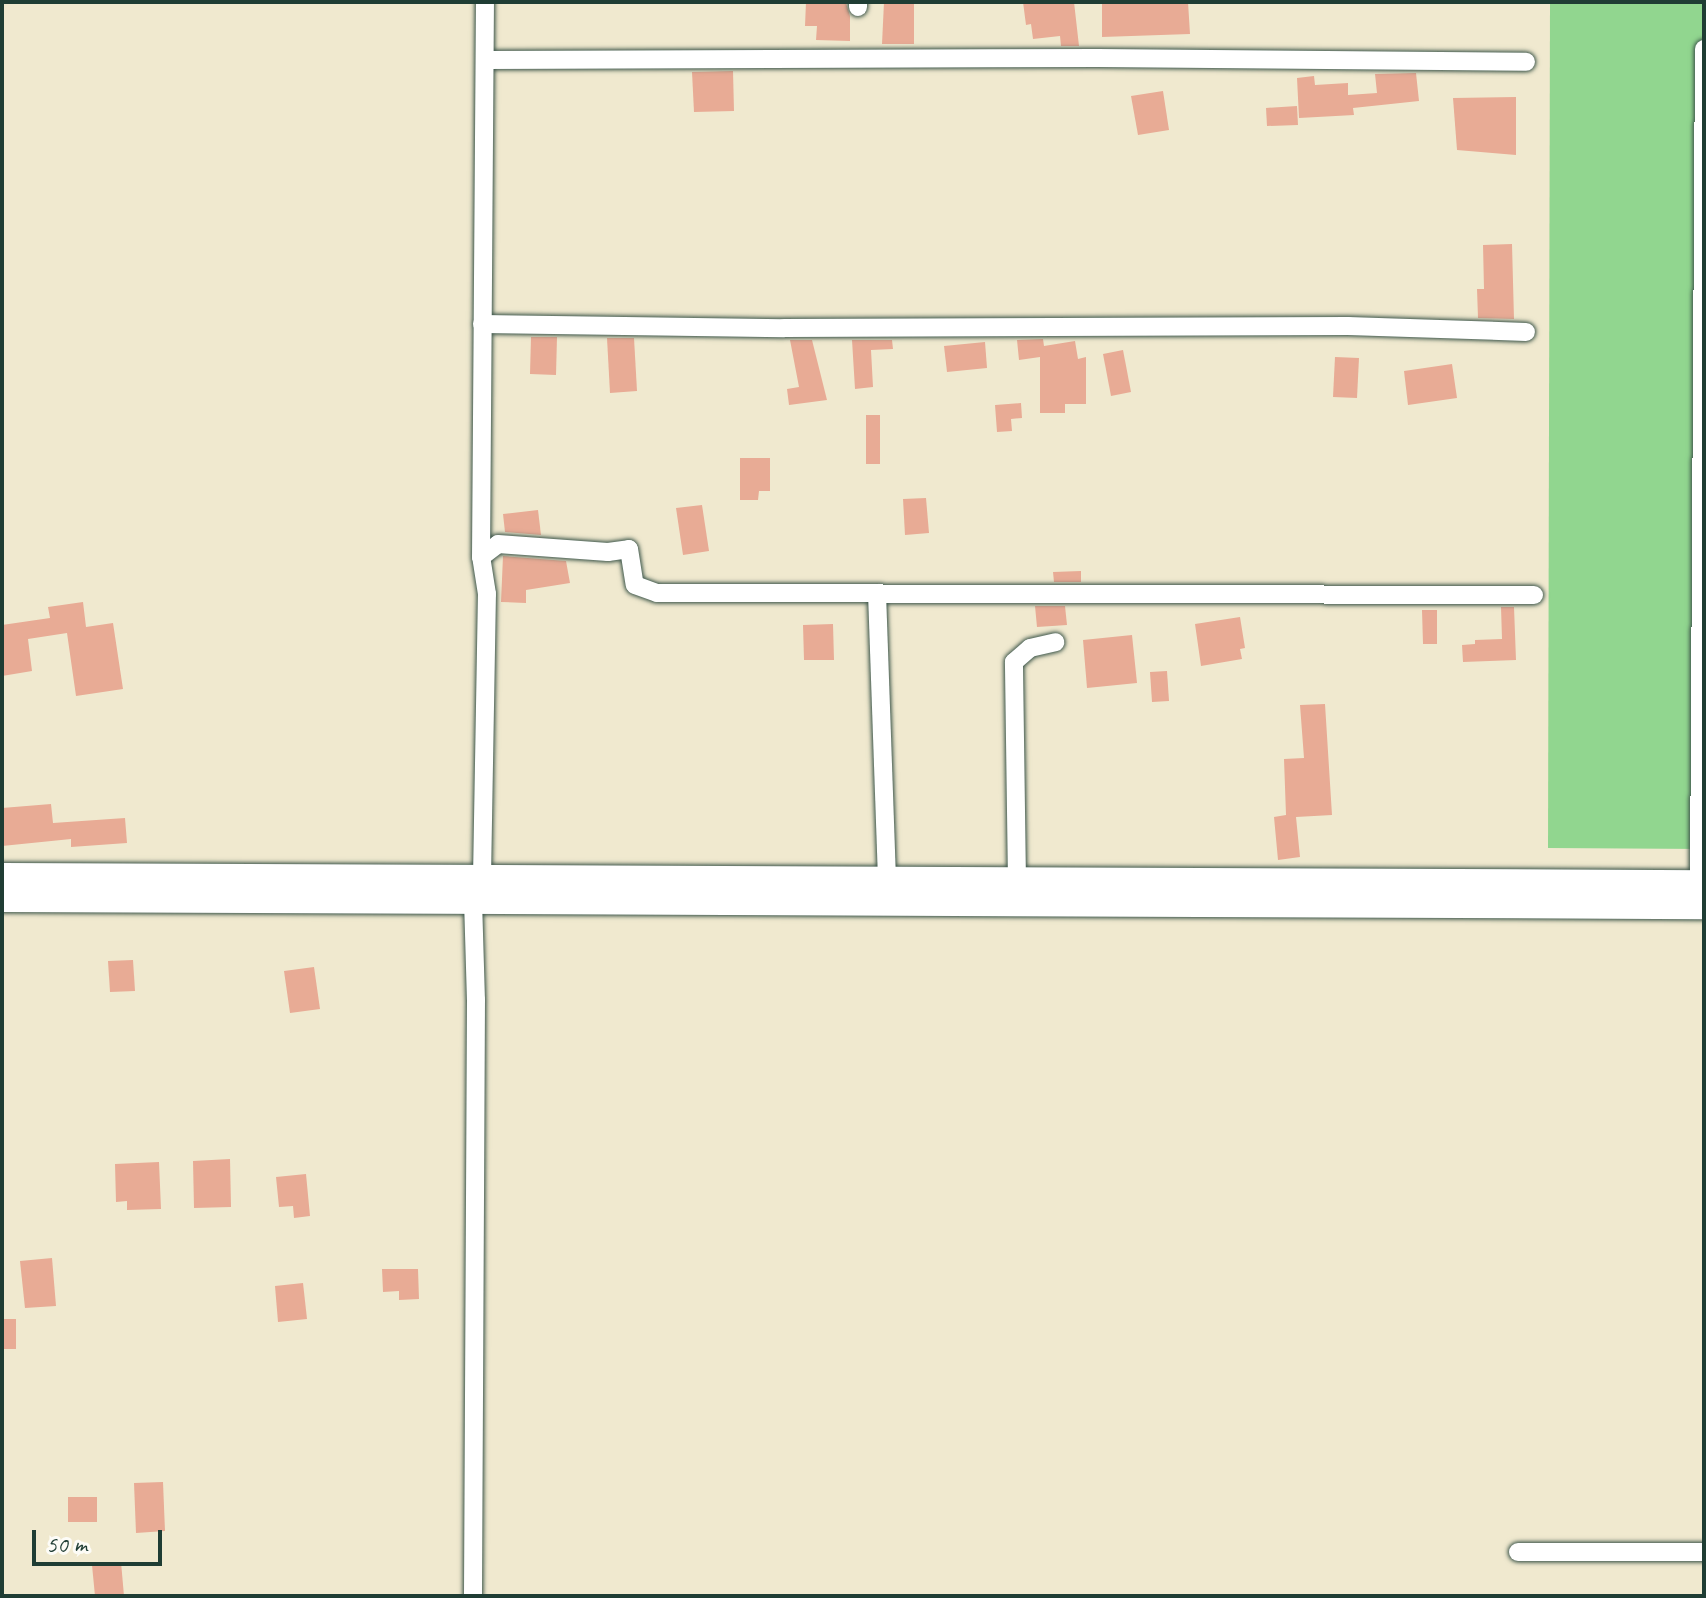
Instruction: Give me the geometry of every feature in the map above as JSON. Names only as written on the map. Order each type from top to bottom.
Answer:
[{"type":"highway","points":[[2,876],[478,889],[1702,891]]},
{"type":"highway","points":[[2,899],[887,881],[1702,891]]},
{"type":"street","points":[[473,1596],[476,1000],[487,594],[481,557],[485,2]]},
{"type":"street","points":[[1702,891],[1704,49]]},
{"type":"street","points":[[485,60],[1114,58],[1526,62]]},
{"type":"street","points":[[482,324],[784,328],[1348,326],[1526,332]]},
{"type":"street","points":[[481,557],[498,544],[608,552],[629,549],[635,585],[657,593],[1534,595]]},
{"type":"street","points":[[877,593],[887,881]]},
{"type":"street","points":[[1017,882],[1014,662],[1030,648],[1055,642]]},
{"type":"street","points":[[1518,1552],[1704,1552]]},
{"type":"green space","points":[[1550,2],[1704,2],[1704,849],[1548,848]]},
{"type":"building","points":[[806,2],[846,3],[850,16],[850,41],[816,40],[817,26],[805,26]]},
{"type":"building","points":[[884,2],[914,2],[914,44],[882,44]]},
{"type":"building","points":[[1023,2],[1074,2],[1079,46],[1061,46],[1060,36],[1033,39],[1031,24],[1026,25]]},
{"type":"building","points":[[1102,2],[1188,2],[1190,34],[1102,37]]},
{"type":"building","points":[[733,71],[734,111],[694,112],[692,72]]},
{"type":"building","points":[[1416,73],[1419,101],[1353,108],[1354,115],[1299,118],[1297,78],[1314,76],[1315,85],[1348,83],[1348,95],[1377,93],[1375,74]]},
{"type":"building","points":[[1163,91],[1169,130],[1138,135],[1131,96]]},
{"type":"building","points":[[1516,97],[1516,155],[1457,150],[1453,98]]},
{"type":"building","points":[[1297,106],[1298,125],[1267,126],[1266,108]]},
{"type":"building","points":[[1512,244],[1514,319],[1478,318],[1477,289],[1484,289],[1483,245]]},
{"type":"building","points":[[531,337],[557,337],[556,375],[530,374]]},
{"type":"building","points":[[607,338],[634,338],[637,391],[610,393]]},
{"type":"building","points":[[1043,339],[1044,346],[1075,341],[1078,359],[1086,357],[1086,404],[1065,404],[1065,413],[1040,413],[1040,357],[1019,360],[1017,340]]},
{"type":"building","points":[[790,340],[812,340],[827,400],[789,405],[787,389],[799,387]]},
{"type":"building","points":[[852,340],[892,340],[893,349],[871,350],[873,387],[855,389]]},
{"type":"building","points":[[985,342],[987,368],[947,372],[944,346]]},
{"type":"building","points":[[1123,350],[1131,392],[1111,396],[1103,354]]},
{"type":"building","points":[[1335,357],[1359,358],[1357,398],[1333,397]]},
{"type":"building","points":[[1452,364],[1457,398],[1408,405],[1404,371]]},
{"type":"building","points":[[1021,403],[1022,418],[1011,419],[1012,431],[997,432],[995,405]]},
{"type":"building","points":[[866,415],[880,415],[880,464],[866,464]]},
{"type":"building","points":[[740,458],[770,458],[770,491],[759,491],[758,500],[740,500]]},
{"type":"building","points":[[926,498],[929,533],[905,535],[903,499]]},
{"type":"building","points":[[702,505],[709,551],[683,555],[676,508]]},
{"type":"building","points":[[538,510],[541,535],[505,532],[503,514]]},
{"type":"building","points":[[503,556],[566,561],[570,583],[526,590],[526,603],[501,602]]},
{"type":"building","points":[[1081,571],[1081,582],[1054,582],[1053,572]]},
{"type":"building","points":[[83,602],[86,627],[113,623],[123,689],[76,696],[67,633],[28,639],[32,671],[2,676],[2,625],[50,618],[48,607]]},
{"type":"building","points":[[1035,606],[1065,606],[1067,625],[1037,627]]},
{"type":"building","points":[[1501,607],[1514,607],[1516,660],[1463,662],[1462,645],[1475,644],[1475,640],[1502,639]]},
{"type":"building","points":[[1422,610],[1437,610],[1437,644],[1423,644]]},
{"type":"building","points":[[1240,617],[1245,648],[1240,649],[1242,659],[1201,666],[1195,624]]},
{"type":"building","points":[[833,624],[834,660],[804,660],[803,625]]},
{"type":"building","points":[[1132,635],[1137,683],[1087,688],[1083,640]]},
{"type":"building","points":[[1167,671],[1169,701],[1152,702],[1150,672]]},
{"type":"building","points":[[1325,704],[1332,815],[1296,817],[1300,857],[1278,860],[1274,817],[1286,815],[1284,759],[1304,758],[1300,705]]},
{"type":"building","points":[[51,804],[53,823],[125,818],[127,843],[71,847],[71,839],[2,846],[2,808]]},
{"type":"building","points":[[133,960],[135,991],[110,992],[108,961]]},
{"type":"building","points":[[314,967],[320,1009],[290,1013],[284,971]]},
{"type":"building","points":[[230,1159],[231,1207],[194,1208],[193,1161]]},
{"type":"building","points":[[159,1162],[161,1209],[127,1210],[127,1201],[116,1202],[115,1164]]},
{"type":"building","points":[[306,1174],[310,1216],[294,1218],[293,1206],[279,1207],[276,1177]]},
{"type":"building","points":[[52,1258],[56,1306],[25,1308],[20,1261]]},
{"type":"building","points":[[382,1269],[418,1269],[419,1299],[399,1300],[399,1291],[383,1292]]},
{"type":"building","points":[[303,1283],[307,1319],[278,1322],[275,1286]]},
{"type":"building","points":[[2,1319],[16,1319],[16,1349],[2,1349]]},
{"type":"building","points":[[163,1482],[165,1531],[136,1533],[134,1483]]},
{"type":"building","points":[[68,1497],[97,1497],[97,1522],[68,1522]]},
{"type":"building","points":[[121,1562],[124,1596],[95,1596],[92,1565]]}]
